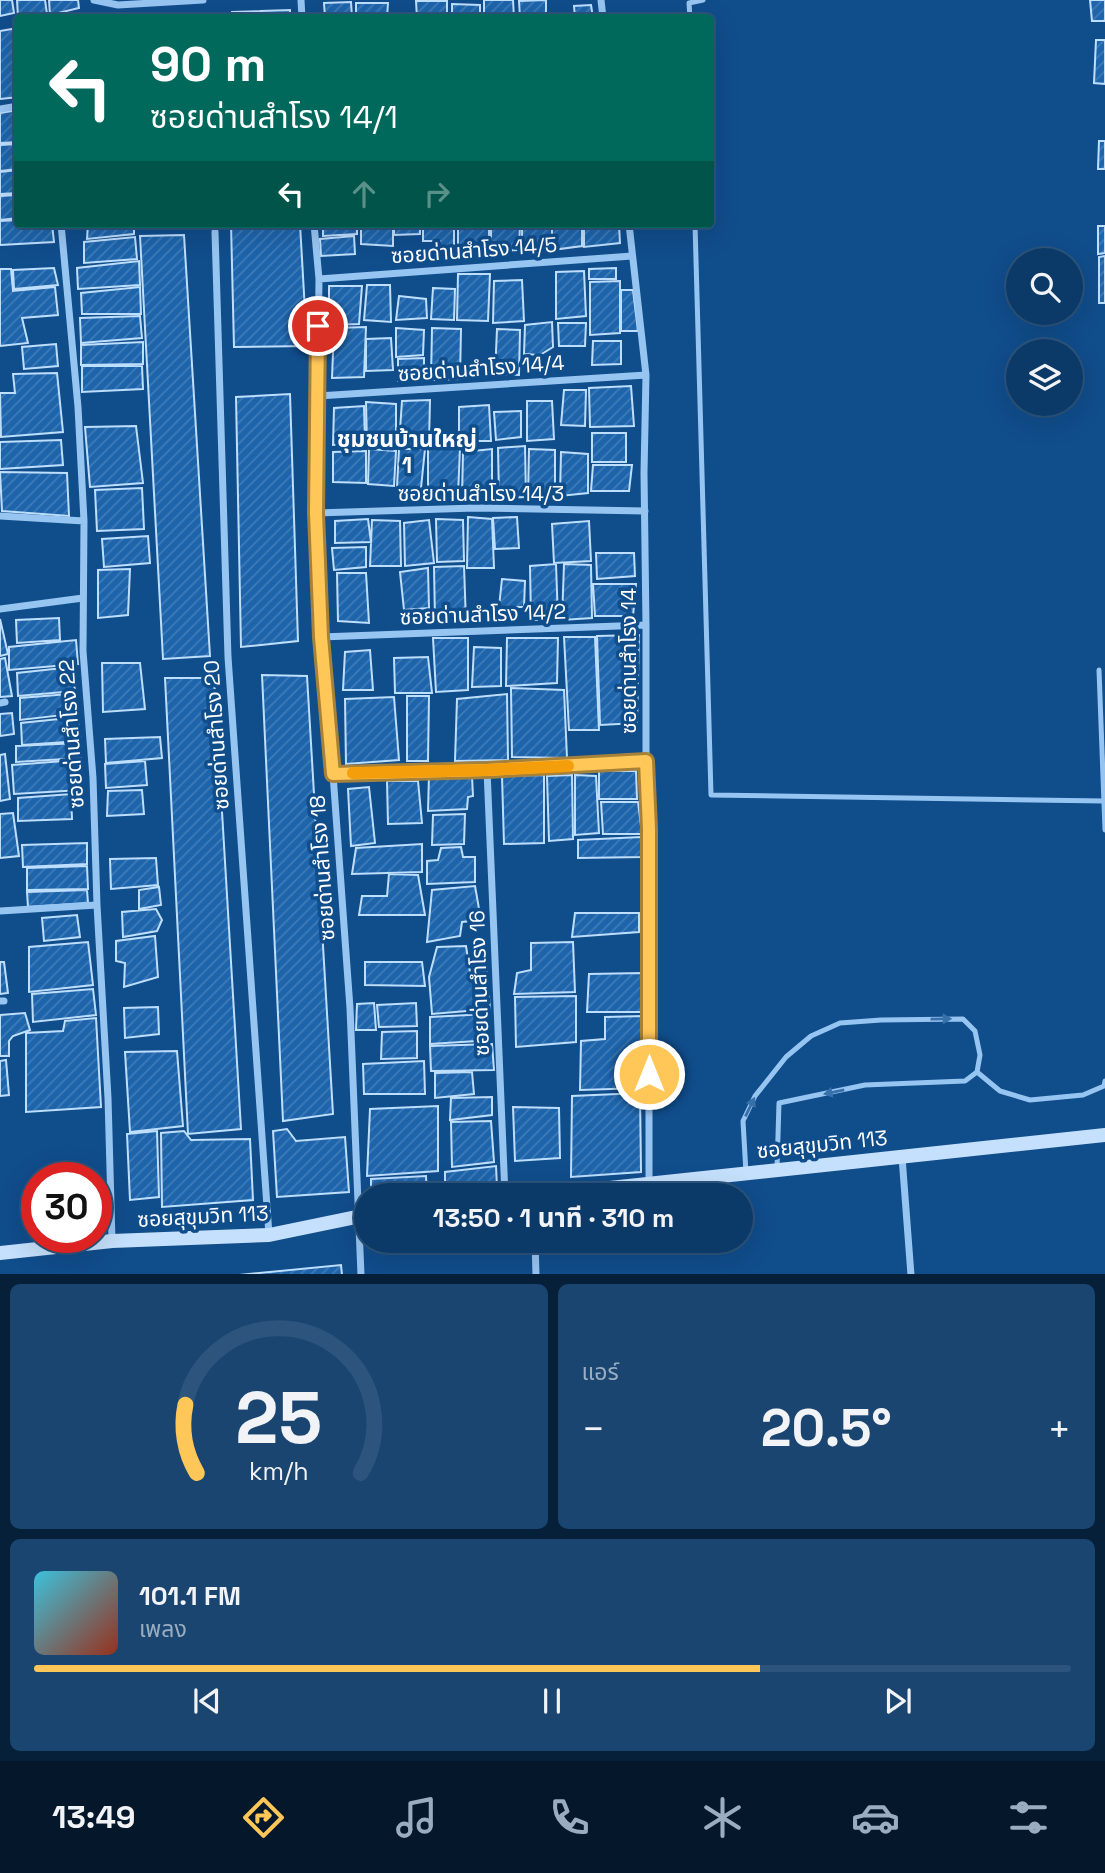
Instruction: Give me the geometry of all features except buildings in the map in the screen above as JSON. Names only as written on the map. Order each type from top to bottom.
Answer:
[{"type":"main road","name":"ซอยสุขุมวิท 113","points":[[649,1183],[1105,1135]]},
{"type":"main road","name":"ซอยสุขุมวิท 113","points":[[112,1241],[268,1235],[354,1218]]},
{"type":"main road","name":"ซอยสุขุมวิท 113","points":[[0,1253],[21,1251]]},
{"type":"street","points":[[94,0],[118,5],[203,0]]},
{"type":"street","name":"ซอยด่านสำโรง 22","points":[[61,228],[78,407],[84,520],[83,651],[93,778],[110,1162]]},
{"type":"street","name":"ซอยด่านสำโรง 18","points":[[314,228],[319,279],[316,513],[321,637],[350,1008],[360,1183]]},
{"type":"street","name":"ซอยด่านสำโรง 14","points":[[628,228],[646,375],[644,473],[649,829],[649,1183]]},
{"type":"street","name":"ซอยด่านสำโรง 20","points":[[215,232],[228,657],[268,1235]]},
{"type":"street","name":"ซอยด่านสำโรง 14/5","points":[[319,279],[632,256]]},
{"type":"street","name":"ซอยด่านสำโรง 14/4","points":[[318,396],[646,375]]},
{"type":"street","name":"ซอยด่านสำโรง 14/3","points":[[316,513],[475,508],[645,511]]},
{"type":"street","points":[[0,516],[84,520]]},
{"type":"street","points":[[0,610],[83,598]]},
{"type":"street","name":"ซอยด่านสำโรง 14/2","points":[[321,637],[646,625]]},
{"type":"street","points":[[333,774],[487,770],[646,761]]},
{"type":"street","name":"ซอยด่านสำโรง 16","points":[[487,770],[504,1183]]},
{"type":"street","points":[[0,911],[97,905]]},
{"type":"street","points":[[902,1157],[911,1274]]},
{"type":"street","name":"ซอยด่านสำโรง 18","points":[[361,1253],[361,1274]]},
{"type":"street","points":[[536,1253],[536,1274]]},
{"type":"lane","points":[[690,14],[689,3],[703,0]]},
{"type":"lane","points":[[695,228],[711,794],[1104,801]]},
{"type":"lane","points":[[1099,670],[1105,830]]},
{"type":"lane","points":[[746,1173],[743,1121],[755,1096],[786,1057],[811,1036],[840,1023],[881,1020],[963,1019],[975,1031],[980,1055],[977,1072],[965,1081],[865,1085],[779,1103],[777,1170]]},
{"type":"lane","points":[[977,1072],[1000,1091],[1030,1100],[1083,1096],[1104,1086],[1105,1082]]},
{"type":"slow traffic","points":[[353,773],[568,766]]},
{"type":"district","name":"ชุมชนบ้านใหญ่ 1","points":[[407,452]]},
{"type":"route","points":[[318,326],[316,513],[321,637],[333,774],[487,770],[646,761],[649,829],[649,1074]]}]
